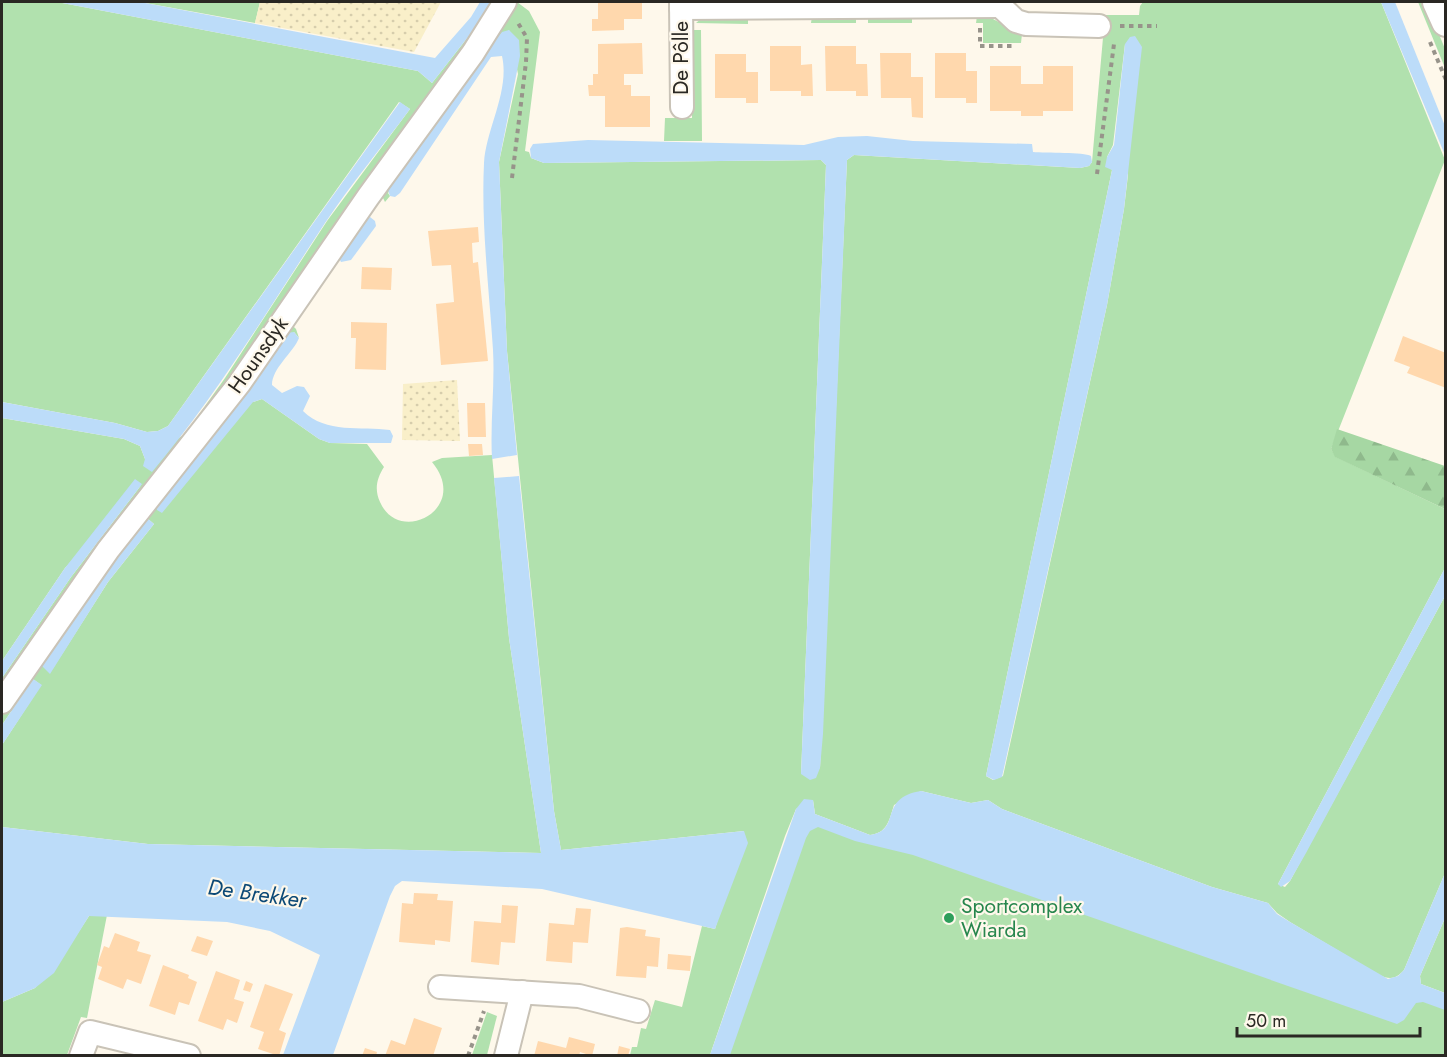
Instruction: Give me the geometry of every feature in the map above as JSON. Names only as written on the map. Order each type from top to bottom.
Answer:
[{"type":"street","points":[[1437,2],[1446,22]]},
{"type":"street","name":"De Pôlle","points":[[682,107],[681,5],[1000,4],[1016,21],[1026,24],[1108,26]]},
{"type":"street","name":"Hounsdyk","points":[[2,702],[108,550],[239,384],[502,6]]},
{"type":"street","points":[[440,987],[579,996],[638,1011]]},
{"type":"street","points":[[506,1056],[522,992]]},
{"type":"street","points":[[81,1056],[90,1032],[127,1048],[189,1056]]},
{"type":"path","points":[[502,6],[523,27],[527,38],[512,178]]},
{"type":"path","points":[[1097,174],[1108,26],[1157,26]]},
{"type":"path","points":[[468,1056],[492,991]]},
{"type":"green space","points":[[2,2],[57,2],[418,71],[432,83],[482,19],[492,2],[498,2],[337,231],[2,695],[2,678],[71,577],[142,484],[65,568],[2,661],[2,418],[124,439],[140,446],[145,459],[185,434],[225,378],[327,221],[410,109],[399,102],[168,426],[158,431],[147,432],[115,423],[2,402]]},
{"type":"green space","points":[[140,2],[260,2],[255,23]]},
{"type":"green space","points":[[509,2],[517,2],[529,11],[540,32],[525,151],[529,152],[531,158],[544,163],[821,160],[826,165],[801,774],[820,768],[847,160],[854,155],[1080,168],[1089,166],[1092,162],[1105,15],[1139,15],[1143,2],[1381,2],[1445,160],[1331,449],[1336,457],[1445,509],[1445,568],[1278,884],[1285,887],[1290,881],[1445,596],[1445,873],[1404,970],[1393,978],[1386,978],[1290,922],[1268,903],[1212,887],[1002,809],[988,800],[971,803],[921,791],[894,805],[884,829],[870,835],[815,814],[813,800],[796,809],[785,836],[710,1055],[630,1055],[632,1047],[637,1047],[641,1028],[646,1029],[655,1000],[682,1007],[702,926],[715,929],[744,831],[561,850],[554,811],[507,351],[499,162],[518,74],[509,30],[388,193],[390,196],[385,202],[381,194]],"holes":[[[1125,44],[1128,175],[1107,305],[1003,776],[993,780],[986,776],[1112,170],[1107,157],[1113,145]]]},
{"type":"green space","points":[[1418,2],[1426,2],[1445,49],[1445,68]]},
{"type":"green space","points":[[748,16],[748,24],[696,23],[702,18]]},
{"type":"green space","points":[[812,16],[856,16],[856,23],[811,23]]},
{"type":"green space","points":[[868,16],[912,16],[912,23],[868,23]]},
{"type":"green space","points":[[977,16],[993,19],[1022,34],[1021,43],[983,43],[983,23],[976,23]]},
{"type":"green space","points":[[692,30],[701,30],[702,141],[664,141],[665,118],[692,118]]},
{"type":"green space","points":[[288,321],[296,329],[299,338],[294,332],[253,402],[262,399],[319,439],[330,443],[367,444],[384,467],[378,479],[377,493],[389,515],[402,521],[415,521],[428,516],[438,507],[443,494],[442,479],[432,462],[442,458],[492,455],[509,638],[541,853],[148,844],[2,827],[2,745],[41,685],[33,679],[2,725],[2,709]],"holes":[[[147,518],[154,524],[108,582],[50,673]]]},
{"type":"green space","points":[[1337,429],[1445,466],[1445,509],[1335,457],[1331,449]]},
{"type":"green space","name":"Sportcomplex Wiarda","points":[[808,818],[1445,1004],[1445,1055],[722,1056]]},
{"type":"green space","points":[[107,915],[87,1018],[81,1017],[67,1055],[2,1056],[2,1002],[35,988],[72,942],[89,916]]},
{"type":"green space","points":[[1445,918],[1445,993],[1421,984],[1420,976]]},
{"type":"green space","points":[[487,1012],[497,1016],[487,1055],[472,1055]]},
{"type":"sand","points":[[260,2],[441,2],[414,52],[255,23]]},
{"type":"sand","points":[[457,380],[460,441],[402,440],[403,384]]},
{"type":"water","points":[[57,2],[140,2],[435,58],[471,17],[480,2],[492,2],[482,19],[432,83],[418,71]]},
{"type":"water","points":[[1381,2],[1395,2],[1445,126],[1445,155]]},
{"type":"water","points":[[509,30],[519,40],[520,56],[499,162],[507,351],[517,455],[492,459],[493,350],[484,233],[483,186],[486,150],[503,83],[502,56],[491,57],[400,193],[395,197],[390,196],[387,187],[463,79],[502,32]]},
{"type":"water","points":[[1135,36],[1142,47],[1124,209],[1107,305],[1002,777],[994,780],[986,776],[1112,170],[1105,167],[1107,157],[1114,145],[1125,44],[1130,37]]},
{"type":"water","points":[[400,102],[410,109],[335,208],[221,381],[152,472],[143,466],[145,459],[140,446],[124,439],[2,418],[2,402],[115,423],[147,432],[158,431],[168,426]]},
{"type":"water","points":[[867,136],[913,141],[1032,144],[1033,152],[1087,155],[1091,156],[1092,162],[1089,166],[1080,168],[854,155],[847,160],[823,734],[820,768],[816,778],[810,780],[801,774],[826,165],[821,160],[544,163],[531,158],[530,149],[533,144],[588,140],[804,145],[838,137]]},
{"type":"water","points":[[370,217],[375,221],[376,226],[351,260],[341,262],[338,256],[366,219]]},
{"type":"water","points":[[294,332],[299,338],[275,373],[272,385],[282,393],[297,386],[304,387],[310,396],[303,411],[322,423],[344,428],[390,430],[393,436],[391,443],[330,443],[319,439],[262,399],[253,402],[162,513],[157,510],[156,506],[286,333]]},
{"type":"water","name":"De Brekker","points":[[519,476],[554,811],[561,850],[744,831],[748,843],[715,929],[542,889],[402,881],[395,886],[390,896],[333,1055],[283,1055],[320,955],[270,931],[227,922],[89,916],[54,973],[35,988],[2,1002],[2,827],[148,844],[541,853],[509,638],[494,478]]},
{"type":"water","points":[[135,479],[142,484],[71,577],[2,678],[2,661],[65,568]]},
{"type":"water","points":[[147,518],[154,524],[108,582],[50,674],[42,666],[45,659],[82,600]]},
{"type":"water","points":[[1445,568],[1445,596],[1306,853],[1290,881],[1281,887],[1278,884]]},
{"type":"water","points":[[33,679],[42,685],[2,745],[2,725]]},
{"type":"water","points":[[921,791],[971,803],[988,800],[1002,809],[1212,887],[1268,903],[1277,914],[1388,979],[1398,976],[1404,970],[1445,873],[1445,918],[1420,976],[1421,984],[1445,993],[1445,1010],[1423,1002],[1416,1003],[1404,1020],[1397,1024],[913,855],[855,841],[818,827],[810,831],[806,838],[730,1055],[710,1055],[796,809],[804,799],[813,800],[815,814],[870,835],[886,827],[899,800]]},
{"type":"building","points":[[598,2],[642,2],[642,19],[624,19],[624,30],[592,31],[592,19],[598,19]]},
{"type":"building","points":[[642,43],[643,74],[624,74],[624,85],[631,85],[631,96],[650,96],[650,127],[605,127],[605,96],[589,96],[588,85],[593,85],[593,74],[598,74],[598,44]]},
{"type":"building","points":[[770,46],[801,46],[801,65],[812,64],[813,96],[801,96],[801,91],[770,91]]},
{"type":"building","points":[[825,46],[856,46],[856,64],[867,64],[868,96],[856,96],[856,91],[826,91]]},
{"type":"building","points":[[880,53],[911,53],[911,77],[923,77],[923,118],[912,117],[911,98],[881,98]]},
{"type":"building","points":[[935,53],[966,53],[966,71],[977,71],[977,103],[966,103],[966,98],[935,98]]},
{"type":"building","points":[[715,54],[746,54],[746,72],[758,72],[758,103],[746,103],[746,98],[715,98]]},
{"type":"building","points":[[990,66],[1021,66],[1021,84],[1043,84],[1043,66],[1073,66],[1073,111],[1043,111],[1043,116],[1021,116],[1021,111],[990,111]]},
{"type":"building","points":[[478,227],[479,242],[472,243],[473,263],[478,262],[488,361],[441,365],[436,304],[454,302],[451,265],[432,266],[428,231]]},
{"type":"building","points":[[362,267],[392,268],[391,290],[361,289]]},
{"type":"building","points":[[351,322],[387,323],[386,370],[355,369],[356,338],[351,338]]},
{"type":"building","points":[[1403,336],[1446,353],[1446,388],[1407,373],[1410,367],[1394,361]]},
{"type":"building","points":[[467,403],[485,403],[486,437],[468,437]]},
{"type":"building","points":[[468,444],[482,444],[483,455],[469,456]]},
{"type":"building","points":[[414,893],[438,894],[437,900],[453,901],[450,942],[435,940],[435,945],[399,942],[402,903],[413,904]]},
{"type":"building","points":[[502,905],[518,906],[515,943],[501,942],[499,965],[471,962],[474,921],[501,923]]},
{"type":"building","points":[[576,908],[591,909],[588,943],[573,942],[572,963],[546,961],[549,923],[574,925]]},
{"type":"building","points":[[620,928],[646,930],[645,936],[660,938],[658,967],[647,966],[646,978],[616,976]]},
{"type":"building","points":[[115,933],[140,942],[137,951],[151,955],[141,984],[127,979],[123,989],[98,979],[102,967],[97,965],[104,946],[109,948]]},
{"type":"building","points":[[197,936],[213,941],[207,956],[191,951]]},
{"type":"building","points":[[668,954],[691,956],[690,971],[667,969]]},
{"type":"building","points":[[163,965],[189,975],[188,978],[197,982],[189,1005],[179,1002],[175,1015],[149,1006]]},
{"type":"building","points":[[216,971],[240,980],[234,999],[244,1002],[237,1023],[227,1019],[223,1030],[198,1021]]},
{"type":"building","points":[[246,981],[253,984],[250,992],[243,990]]},
{"type":"building","points":[[265,984],[293,994],[279,1030],[286,1033],[279,1056],[258,1049],[264,1032],[250,1027]]},
{"type":"building","points":[[414,1018],[442,1028],[433,1056],[385,1056],[391,1040],[405,1045]]},
{"type":"building","points":[[569,1037],[595,1044],[592,1056],[580,1052],[579,1056],[534,1056],[538,1041],[566,1048]]},
{"type":"building","points":[[619,1046],[630,1049],[628,1056],[617,1056]]},
{"type":"building","points":[[365,1048],[377,1052],[376,1056],[362,1056]]},
{"type":"place","name":"Sportcomplex Wiarda","points":[[949,918]]}]
